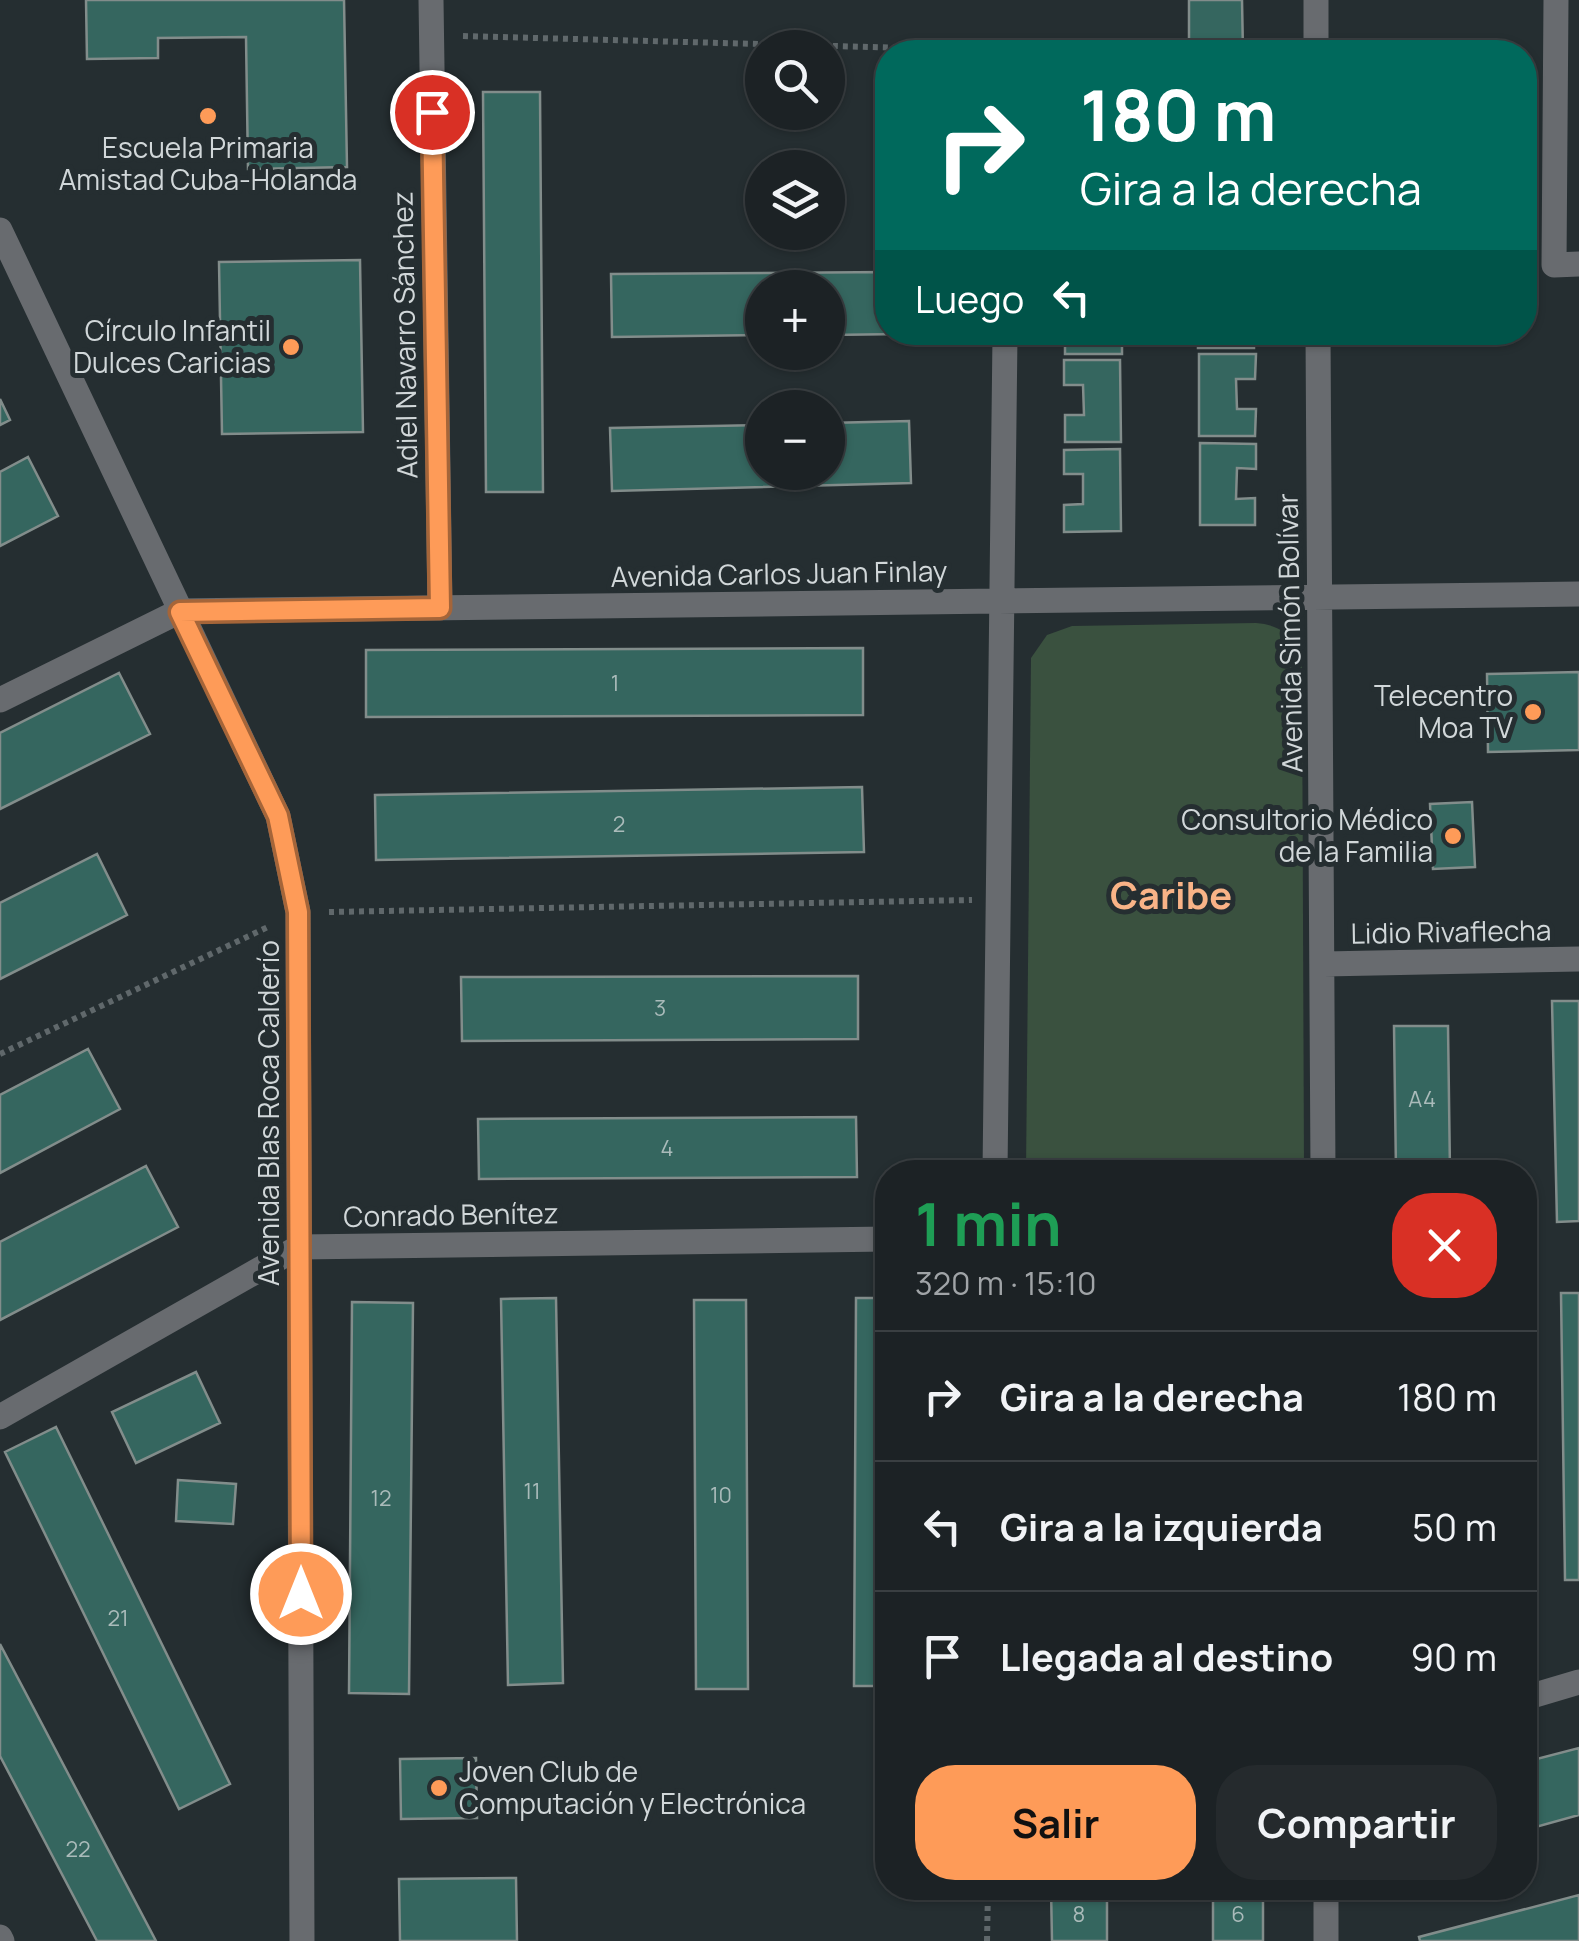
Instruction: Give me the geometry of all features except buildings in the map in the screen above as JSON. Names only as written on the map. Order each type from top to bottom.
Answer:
[{"type":"street","name":"Adiel Navarro Sánchez","points":[[431,0],[440,608]]},
{"type":"street","points":[[1316,0],[1316,40]]},
{"type":"street","points":[[1556,0],[1554,265],[1579,264]]},
{"type":"street","name":"Avenida Blas Roca Calderío","points":[[0,230],[278,816],[298,912],[302,1941]]},
{"type":"street","points":[[995,1160],[1004,345]]},
{"type":"street","name":"Avenida Simón Bolívar","points":[[1318,345],[1323,1160]]},
{"type":"street","name":"Avenida Carlos Juan Finlay","points":[[0,700],[180,612],[1579,594]]},
{"type":"street","name":"Lidio Rivaflecha","points":[[1324,964],[1579,959]]},
{"type":"street","name":"Conrado Benítez","points":[[0,1417],[299,1247],[875,1239]]},
{"type":"street","points":[[1537,1694],[1579,1682]]},
{"type":"street","points":[[1326,1900],[1326,1941]]},
{"type":"path","points":[[431,35],[875,47]]},
{"type":"path","points":[[0,1054],[298,912],[998,900]]},
{"type":"path","points":[[987,1941],[988,1900]]},
{"type":"green space","points":[[1256,623],[1282,631],[1297,649],[1302,667],[1304,1160],[1026,1160],[1031,658],[1047,635],[1072,626]]},
{"type":"place","name":"Escuela Primaria Amistad Cuba-Holanda","points":[[208,116]]},
{"type":"place","name":"Círculo Infantil Dulces Caricias","points":[[291,347]]},
{"type":"place","name":"Telecentro Moa TV","points":[[1533,712]]},
{"type":"place","name":"Consultorio Médico de la Familia","points":[[1453,836]]},
{"type":"place","name":"Joven Club de Computación y Electrónica","points":[[439,1788]]},
{"type":"district","name":"Caribe","points":[[1171,896]]},
{"type":"route","points":[[301,1594],[298,912],[278,816],[180,612],[440,608],[432,112]]}]
